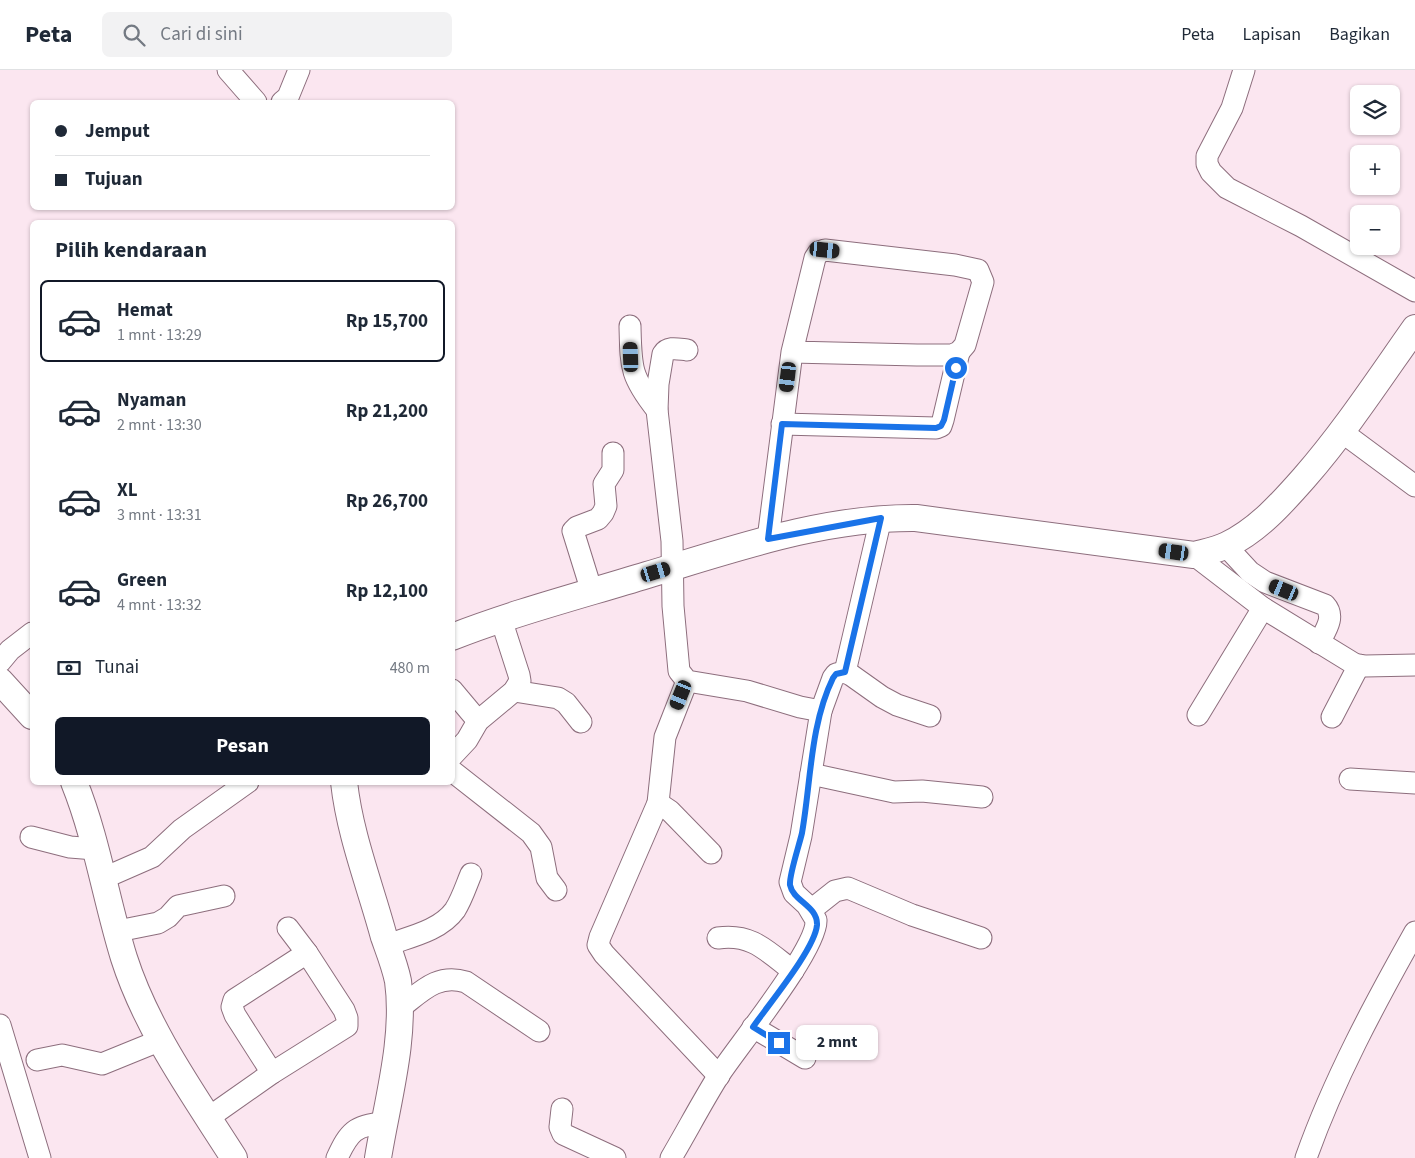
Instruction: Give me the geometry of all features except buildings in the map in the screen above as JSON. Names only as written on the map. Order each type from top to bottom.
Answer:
[{"type":"main road","points":[[455,636],[502,619],[768,539],[881,518],[916,518],[1194,555],[1226,546],[1267,517],[1294,489],[1342,432],[1415,328]]},
{"type":"main road","points":[[0,681],[30,714]]},
{"type":"main road","points":[[75,785],[90,826],[132,979],[161,1040],[234,1158]]},
{"type":"main road","points":[[344,785],[354,839],[397,978],[400,1008],[397,1046],[378,1158]]},
{"type":"street","points":[[228,70],[254,100]]},
{"type":"street","points":[[284,100],[288,97],[299,70]]},
{"type":"street","points":[[1244,70],[1232,108],[1207,156],[1207,164],[1211,172],[1227,188],[1301,226],[1415,291]]},
{"type":"street","points":[[768,539],[782,424],[792,352],[815,258],[819,252],[825,250],[978,270],[983,282],[965,345],[960,352],[941,426],[936,428],[782,424]]},
{"type":"street","points":[[630,326],[633,374],[640,390],[656,410]]},
{"type":"street","points":[[687,350],[672,348],[663,354],[656,410],[672,541],[674,630],[678,671],[687,681],[747,692],[821,711]]},
{"type":"street","points":[[792,352],[917,355],[952,355],[960,352]]},
{"type":"street","points":[[1342,432],[1415,486]]},
{"type":"street","points":[[592,592],[573,531],[576,527],[598,519],[603,513],[606,506],[604,484],[612,470],[613,453]]},
{"type":"street","points":[[845,672],[881,518]]},
{"type":"street","points":[[1226,546],[1250,572],[1265,582],[1325,605],[1330,610],[1331,617],[1319,643]]},
{"type":"street","points":[[1194,555],[1263,608],[1319,643],[1359,665],[1415,666]]},
{"type":"street","points":[[1198,715],[1263,608]]},
{"type":"street","points":[[455,753],[467,740],[478,720],[514,691],[520,682],[520,675],[502,619]]},
{"type":"street","points":[[0,662],[10,650],[30,635]]},
{"type":"street","points":[[1332,717],[1359,665]]},
{"type":"street","points":[[671,1158],[719,1076],[809,946],[817,926],[811,910],[794,893],[790,882],[802,830],[821,711],[833,678],[836,674],[845,672],[851,674],[882,697],[897,705],[930,716]]},
{"type":"street","points":[[687,681],[665,737],[658,803],[598,945],[719,1076]]},
{"type":"street","points":[[514,691],[558,698],[566,703],[581,722]]},
{"type":"street","points":[[455,693],[478,720]]},
{"type":"street","points":[[455,773],[532,833],[540,847],[547,878],[556,890]]},
{"type":"street","points":[[811,774],[894,792],[922,791],[982,798]]},
{"type":"street","points":[[1350,779],[1415,783]]},
{"type":"street","points":[[104,878],[152,857],[182,829],[244,785]]},
{"type":"street","points":[[658,803],[677,818],[710,853]]},
{"type":"street","points":[[30,837],[70,847],[95,849]]},
{"type":"street","points":[[387,945],[435,926],[449,917],[455,909],[471,874]]},
{"type":"street","points":[[811,910],[835,891],[848,888],[912,915],[981,938]]},
{"type":"street","points":[[118,931],[158,923],[168,917],[178,906],[224,896]]},
{"type":"street","points":[[208,1118],[272,1073],[347,1026],[344,1010],[307,953],[288,928]]},
{"type":"street","points":[[1306,1158],[1343,1068],[1415,932]]},
{"type":"street","points":[[718,938],[736,936],[749,939],[793,971]]},
{"type":"street","points":[[272,1073],[235,1015],[232,1007],[234,1000],[307,953]]},
{"type":"street","points":[[400,1008],[433,984],[445,979],[454,979],[466,982],[539,1031]]},
{"type":"street","points":[[0,1025],[40,1158]]},
{"type":"street","points":[[753,1027],[805,1058]]},
{"type":"street","points":[[37,1060],[62,1055],[102,1064],[161,1040]]},
{"type":"street","points":[[562,1109],[560,1127],[563,1134],[615,1158]]},
{"type":"street","points":[[337,1158],[349,1135],[354,1131],[368,1124],[384,1123]]},
{"type":"route","points":[[779,1043],[753,1027],[809,946],[817,926],[811,910],[794,893],[790,882],[801,836],[821,711],[833,678],[836,674],[845,672],[881,518],[768,539],[782,424],[936,428],[941,426],[944,420],[956,368]]}]
